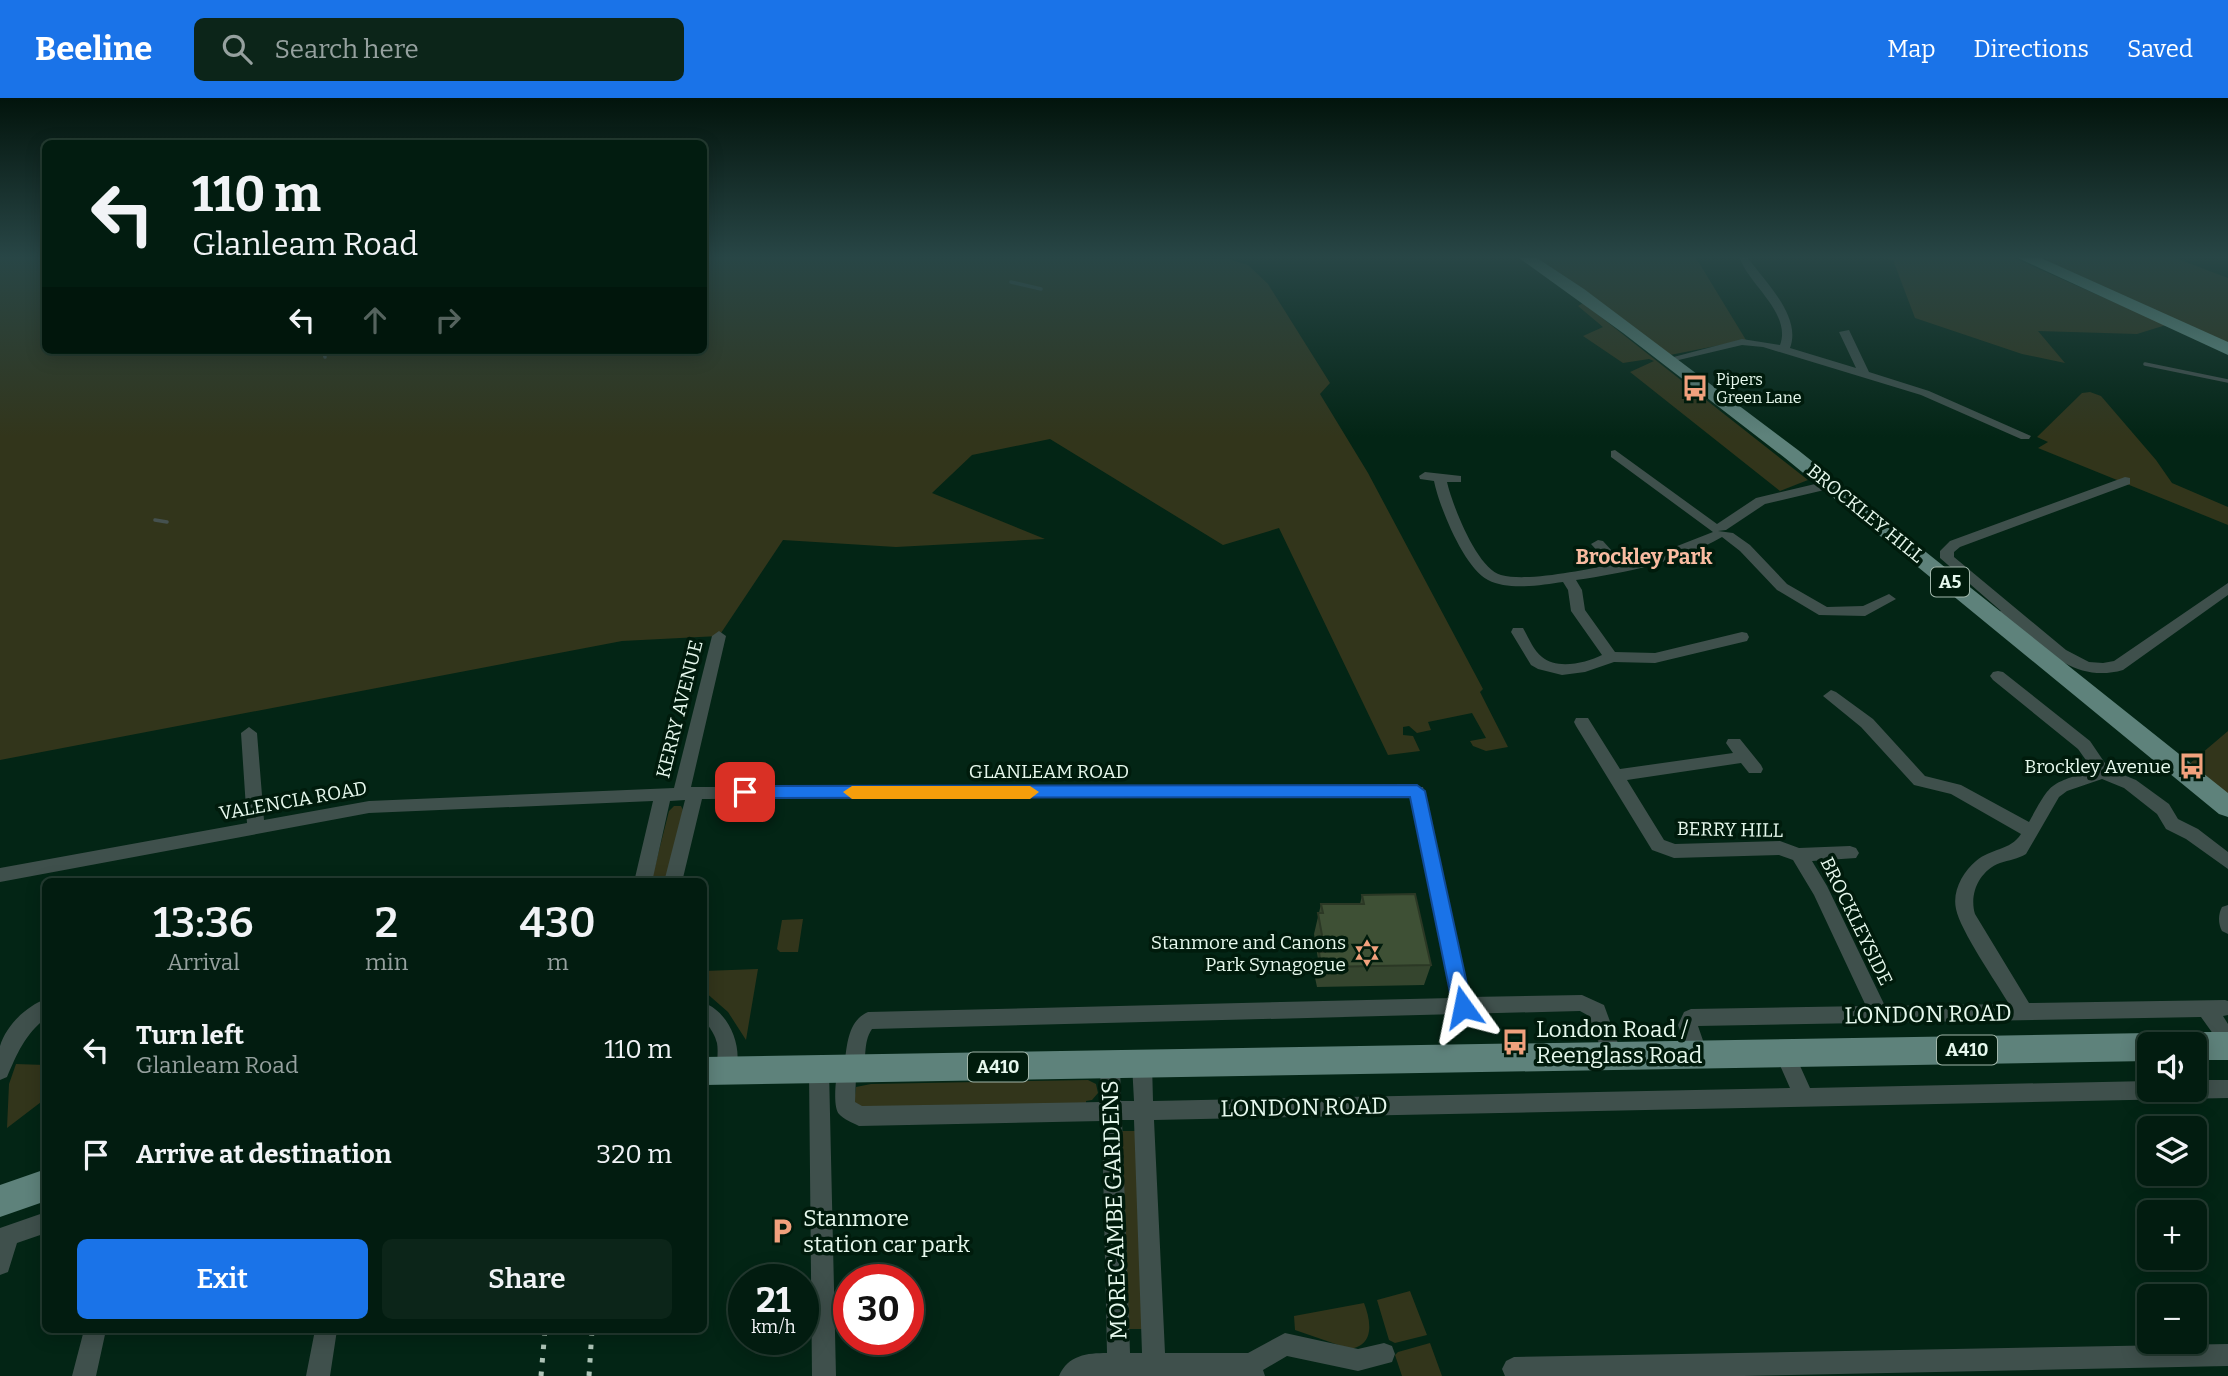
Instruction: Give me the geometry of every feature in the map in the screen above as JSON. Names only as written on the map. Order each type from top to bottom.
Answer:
[{"type":"highway","points":[[2159,318],[2228,349]]},
{"type":"main road","name":"BROCKLEY HILL","points":[[1612,318],[2002,615],[2228,807]]},
{"type":"main road","points":[[2207,1046],[2228,1046]]},
{"type":"main road","name":"LONDON ROAD","points":[[715,1071],[2137,1047]]},
{"type":"main road","points":[[0,1200],[42,1186]]},
{"type":"street","points":[[1783,318],[1788,334],[1788,344],[1784,349]]},
{"type":"street","points":[[1845,332],[1864,373]]},
{"type":"street","points":[[1670,361],[1742,342],[1784,349],[1925,393],[2025,436]]},
{"type":"street","points":[[1629,450],[1609,456],[1722,531],[1745,548],[1782,587],[1824,612],[1865,611],[1889,599]]},
{"type":"street","points":[[1424,476],[1456,479]]},
{"type":"street","points":[[1440,477],[1441,493],[1462,535],[1490,576],[1509,581],[1620,568],[1700,545],[1759,511],[1781,505],[1788,497],[1832,484]]},
{"type":"street","points":[[2125,481],[1955,544],[1947,551],[1947,558],[2002,615],[2077,665],[2106,670],[2118,666],[2228,588]]},
{"type":"street","points":[[1598,544],[1620,568]]},
{"type":"street","points":[[1567,576],[1575,590],[1578,611],[1611,657]]},
{"type":"street","points":[[1518,632],[1535,660],[1546,667],[1587,665],[1611,657],[1655,658],[1742,636]]},
{"type":"street","name":"KERRY AVENUE","points":[[645,878],[680,793],[719,636]]},
{"type":"street","points":[[2002,685],[2084,745],[2103,773],[2130,784],[2162,809],[2172,824],[2192,834],[2228,862]]},
{"type":"street","points":[[1831,696],[1867,723],[1920,781],[1955,789],[2029,830]]},
{"type":"street","name":"BERRY HILL","points":[[1582,722],[1653,841],[1663,848],[1674,851],[1780,848],[1799,855]]},
{"type":"street","points":[[249,733],[256,827]]},
{"type":"street","points":[[1615,776],[1668,767],[1702,767],[1744,756]]},
{"type":"street","points":[[2024,1012],[1967,916],[1962,900],[1974,874],[1995,858],[2019,849],[2053,793],[2061,787],[2103,773]]},
{"type":"street","name":"GLANLEAM ROAD","points":[[680,793],[1417,791],[1463,1007]]},
{"type":"street","name":"KERRY AVENUE","points":[[673,878],[680,793]]},
{"type":"street","name":"VALENCIA ROAD","points":[[0,876],[360,807],[680,793]]},
{"type":"street","name":"BROCKLEYSIDE","points":[[1850,852],[1799,855],[1821,891],[1880,1015]]},
{"type":"street","points":[[2228,912],[2228,926]]},
{"type":"street","name":"LONDON ROAD","points":[[1613,1057],[1597,1011],[1591,1005],[868,1021],[862,1026],[840,1069],[845,1107],[859,1116],[2228,1089]]},
{"type":"street","name":"LONDON ROAD","points":[[1698,1055],[1688,1025],[1691,1018],[2216,1009],[2228,1038]]},
{"type":"street","points":[[0,1071],[16,1032],[42,1010]]},
{"type":"street","points":[[707,1014],[718,1025],[728,1043],[715,1071]]},
{"type":"street","points":[[1785,1054],[1804,1097]]},
{"type":"street","name":"MORECAMBE GARDENS","points":[[1142,1064],[1154,1362]]},
{"type":"street","name":"MORECAMBE GARDENS","points":[[1110,1065],[1119,1363],[1154,1362],[1251,1370],[1285,1344],[1346,1359],[1358,1360],[1384,1354]]},
{"type":"street","points":[[824,1376],[840,1069]]},
{"type":"street","points":[[0,1264],[4,1237],[42,1223]]},
{"type":"street","points":[[84,1376],[94,1333]]},
{"type":"street","points":[[318,1376],[325,1333]]},
{"type":"street","points":[[1514,1369],[2228,1355]]},
{"type":"street","points":[[1071,1376],[1086,1364],[1119,1363]]},
{"type":"green space","points":[[0,318],[42,318],[42,354],[707,354],[707,318],[1289,318],[1330,383],[1320,394],[1368,473],[1483,689],[1480,692],[1508,747],[1486,751],[1473,746],[1470,741],[1486,738],[1472,713],[1428,722],[1431,730],[1417,733],[1409,726],[1403,727],[1403,735],[1413,736],[1420,751],[1388,755],[1279,528],[1223,545],[1050,439],[972,455],[932,493],[1045,539],[896,547],[783,540],[719,636],[622,641],[0,760]]},
{"type":"green space","points":[[1592,318],[1602,318],[1808,480],[1780,491],[1630,372],[1654,361],[1649,359],[1623,363],[1583,336],[1603,327]]},
{"type":"green space","points":[[1618,318],[1732,318],[1746,340],[1670,355]]},
{"type":"green space","points":[[1915,318],[2149,318],[2166,325],[2137,334],[2038,331],[2065,363],[2022,354]]},
{"type":"green space","points":[[2168,318],[2228,318],[2228,345]]},
{"type":"green space","points":[[2090,392],[2101,396],[2156,460],[2172,483],[2228,507],[2228,525],[2038,448],[2048,442],[2037,437],[2082,393]]},
{"type":"green space","points":[[2228,731],[2228,797],[2188,765]]},
{"type":"green space","points":[[674,806],[681,806],[683,810],[666,878],[652,878],[669,811]]},
{"type":"green space","points":[[803,919],[798,952],[780,952],[777,949],[782,920]]},
{"type":"green space","points":[[758,969],[746,1040],[728,1012],[707,994],[707,971]]},
{"type":"green space","points":[[16,1064],[42,1065],[42,1101],[7,1128],[9,1084]]},
{"type":"green space","points":[[1088,1080],[1096,1084],[1098,1093],[1092,1100],[1086,1101],[1086,1106],[865,1110],[854,1103],[856,1087],[871,1084]]},
{"type":"green space","points":[[1121,1131],[1135,1131],[1143,1329],[1126,1329]]},
{"type":"green space","points":[[1410,1291],[1427,1335],[1395,1343],[1389,1340],[1377,1300]]},
{"type":"green space","points":[[1364,1303],[1369,1331],[1364,1343],[1358,1347],[1350,1349],[1295,1330],[1294,1316]]},
{"type":"green space","points":[[1430,1343],[1442,1376],[1402,1376],[1395,1355]]},
{"type":"building","name":"Stanmore and Canons Park Synagogue","points":[[1415,894],[1431,965],[1321,967],[1319,952],[1325,952],[1318,913],[1323,913],[1321,904],[1364,904],[1362,895]]},
{"type":"waterway","points":[[2145,364],[2228,381]]},
{"type":"waterway","points":[[155,520],[167,522]]},
{"type":"railway","points":[[541,1376],[545,1333]]},
{"type":"railway","points":[[589,1376],[592,1333]]},
{"type":"slow traffic","points":[[852,792],[1030,792]]},
{"type":"place","name":"Pipers Green Lane","points":[[1695,388]]},
{"type":"place","name":"Brockley Avenue","points":[[2192,766]]},
{"type":"place","name":"Stanmore and Canons Park Synagogue","points":[[1367,953]]},
{"type":"place","name":"London Road / Reenglass Road","points":[[1515,1042]]},
{"type":"place","name":"Stanmore station car park","points":[[782,1231]]},
{"type":"district","name":"Brockley Park","points":[[1644,557]]},
{"type":"route","points":[[745,792],[1417,791],[1463,1007]]}]
